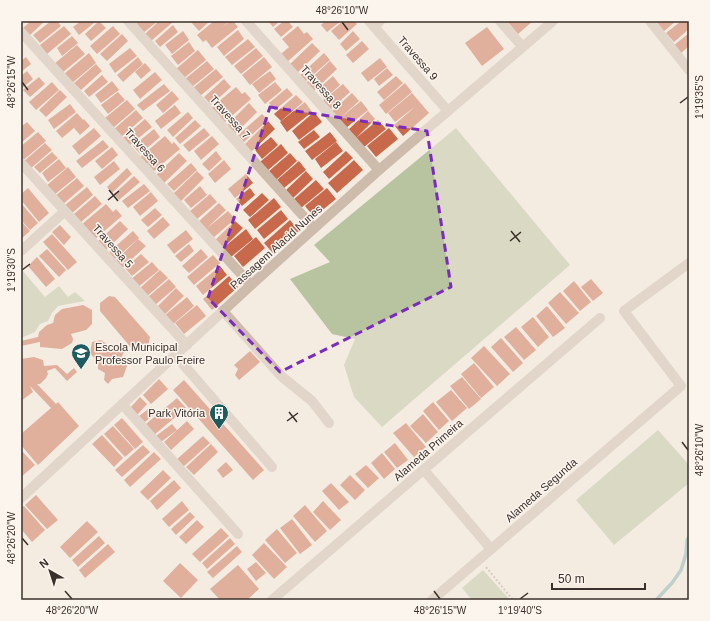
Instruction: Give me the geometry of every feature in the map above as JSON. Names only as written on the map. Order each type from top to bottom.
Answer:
[{"type":"street","name":"Travessa 7","points":[[128,21],[314,228]]},
{"type":"street","name":"Travessa 8","points":[[246,21],[378,170]]},
{"type":"street","points":[[500,21],[522,46]]},
{"type":"street","name":"Passagem Alacid Nunes","points":[[21,498],[251,285],[378,170],[553,21]]},
{"type":"street","points":[[650,21],[689,70]]},
{"type":"street","name":"Travessa 9","points":[[375,23],[448,111]]},
{"type":"street","name":"Travessa 6","points":[[21,32],[251,285]]},
{"type":"street","name":"Travessa 5","points":[[21,164],[187,345]]},
{"type":"street","points":[[21,252],[65,211]]},
{"type":"street","name":"Alameda Segunda","points":[[432,600],[681,386],[624,311],[689,263]]},
{"type":"street","points":[[223,311],[281,376],[312,401],[329,423]]},
{"type":"street","name":"Alameda Primeira","points":[[272,600],[600,318]]},
{"type":"street","points":[[176,356],[272,467]]},
{"type":"street","points":[[122,404],[238,534]]},
{"type":"street","points":[[424,470],[491,549]]},
{"type":"path","points":[[479,560],[513,600]]},
{"type":"highlighted area","points":[[270,107],[427,131],[451,287],[280,372],[208,298]]},
{"type":"green space","points":[[456,128],[570,265],[382,427],[354,397],[344,365],[355,339],[332,334],[290,279],[330,262],[314,245]]},
{"type":"green space","points":[[21,269],[45,297],[59,286],[68,297],[75,292],[85,301],[58,306],[48,321],[40,324],[35,332],[21,338]]},
{"type":"green space","points":[[658,430],[689,465],[689,483],[614,545],[576,500]]},
{"type":"green space","points":[[483,570],[510,600],[472,600],[462,588]]},
{"type":"building","points":[[31,21],[45,21],[30,35],[23,28]]},
{"type":"building","points":[[51,21],[57,21],[61,26],[40,43],[33,35]]},
{"type":"building","points":[[81,21],[93,21],[94,23],[79,35],[73,27]]},
{"type":"building","points":[[99,21],[106,28],[91,41],[85,34]]},
{"type":"building","points":[[139,21],[158,21],[143,33],[135,24]]},
{"type":"building","points":[[159,21],[173,22],[151,41],[145,34]]},
{"type":"building","points":[[210,21],[199,31],[191,22]]},
{"type":"building","points":[[214,21],[229,21],[222,28],[230,21],[233,21],[238,27],[212,48],[206,40],[203,42],[197,35]]},
{"type":"building","points":[[268,21],[280,21],[273,27]]},
{"type":"building","points":[[284,21],[288,21],[293,27],[281,37],[274,29]]},
{"type":"building","points":[[325,21],[341,21],[327,32],[321,25]]},
{"type":"building","points":[[343,21],[354,21],[357,24],[339,40],[331,31]]},
{"type":"building","points":[[507,21],[533,21],[518,34]]},
{"type":"building","points":[[656,21],[676,21],[663,32]]},
{"type":"building","points":[[681,21],[689,21],[689,29],[674,42],[666,33]]},
{"type":"building","points":[[173,25],[178,32],[160,47],[155,41]]},
{"type":"building","points":[[64,26],[71,34],[47,54],[40,45]]},
{"type":"building","points":[[113,26],[120,34],[97,54],[90,46]]},
{"type":"building","points":[[298,26],[304,34],[307,32],[313,39],[287,62],[281,54],[289,47],[282,39]]},
{"type":"building","points":[[487,27],[504,49],[482,66],[465,43]]},
{"type":"building","points":[[238,30],[244,39],[224,56],[217,47]]},
{"type":"building","points":[[183,31],[189,40],[172,54],[165,45]]},
{"type":"building","points":[[353,31],[360,39],[346,51],[340,44]]},
{"type":"building","points":[[689,33],[689,46],[680,54],[673,46]]},
{"type":"building","points":[[122,34],[128,41],[107,61],[100,54]]},
{"type":"building","points":[[72,36],[78,43],[62,56],[57,48]]},
{"type":"building","points":[[248,39],[255,47],[232,65],[225,57]]},
{"type":"building","points":[[362,41],[369,49],[353,63],[346,55]]},
{"type":"building","points":[[189,42],[195,51],[178,65],[171,56]]},
{"type":"building","points":[[312,43],[320,51],[297,73],[289,65]]},
{"type":"building","points":[[77,45],[85,54],[62,73],[54,64]]},
{"type":"building","points":[[130,48],[137,56],[115,73],[109,64]]},
{"type":"building","points":[[256,48],[263,56],[241,74],[234,66]]},
{"type":"building","points":[[198,50],[206,60],[184,78],[176,69]]},
{"type":"building","points":[[89,53],[96,63],[72,83],[64,74]]},
{"type":"building","points":[[324,53],[330,60],[306,81],[300,75]]},
{"type":"building","points":[[26,57],[31,64],[21,72],[21,61]]},
{"type":"building","points":[[138,57],[143,64],[123,82],[117,75]]},
{"type":"building","points":[[264,57],[272,67],[250,85],[242,75]]},
{"type":"building","points":[[380,58],[387,67],[368,82],[361,73]]},
{"type":"building","points":[[207,61],[214,69],[192,87],[185,79]]},
{"type":"building","points":[[330,61],[337,69],[313,92],[305,84]]},
{"type":"building","points":[[145,63],[151,70],[141,79],[135,72]]},
{"type":"building","points":[[96,64],[102,71],[81,90],[74,83]]},
{"type":"building","points":[[387,68],[393,75],[379,86],[374,79]]},
{"type":"building","points":[[216,69],[223,77],[200,96],[193,88]]},
{"type":"building","points":[[27,71],[33,79],[21,89],[21,76]]},
{"type":"building","points":[[270,71],[276,79],[259,93],[252,84]]},
{"type":"building","points":[[155,72],[162,80],[140,99],[133,90]]},
{"type":"building","points":[[102,75],[108,82],[89,97],[84,91]]},
{"type":"building","points":[[333,76],[340,85],[324,99],[317,90]]},
{"type":"building","points":[[396,76],[403,83],[384,100],[377,92]]},
{"type":"building","points":[[39,77],[45,84],[30,97],[23,90]]},
{"type":"building","points":[[224,79],[231,87],[211,105],[204,97]]},
{"type":"building","points":[[112,81],[119,90],[101,103],[95,95]]},
{"type":"building","points":[[52,82],[59,90],[36,110],[29,102]]},
{"type":"building","points":[[275,82],[282,90],[265,104],[258,95]]},
{"type":"building","points":[[405,83],[412,92],[386,114],[379,105]]},
{"type":"building","points":[[164,84],[170,91],[143,111],[137,105]]},
{"type":"building","points":[[343,84],[350,92],[329,111],[321,102]]},
{"type":"building","points":[[236,87],[242,94],[245,92],[251,99],[225,122],[211,108]]},
{"type":"building","points":[[287,88],[293,95],[275,110],[269,103]]},
{"type":"building","points":[[60,90],[67,97],[46,117],[39,110]]},
{"type":"building","points":[[172,91],[179,99],[163,113],[156,105]]},
{"type":"building","points":[[118,92],[125,100],[108,114],[101,105]]},
{"type":"building","points":[[352,93],[359,101],[338,120],[331,112]]},
{"type":"building","points":[[412,93],[429,113],[403,136],[394,125],[416,106],[395,122],[388,113]]},
{"type":"building","points":[[296,95],[303,102],[281,121],[274,114]]},
{"type":"building","points":[[127,100],[135,109],[113,128],[105,118]]},
{"type":"building","points":[[361,101],[368,110],[346,128],[339,119]]},
{"type":"building","points":[[305,102],[312,112],[287,132],[280,122]]},
{"type":"building","points":[[249,103],[257,112],[235,134],[227,125]]},
{"type":"building","points":[[70,104],[76,112],[54,129],[48,120]]},
{"type":"building","points":[[175,105],[181,113],[161,129],[155,121]]},
{"type":"building","points":[[136,110],[143,118],[121,137],[114,129]]},
{"type":"building","points":[[368,111],[375,119],[355,139],[347,131]]},
{"type":"building","points":[[188,112],[193,118],[173,137],[167,130]]},
{"type":"building","points":[[314,112],[322,122],[299,140],[292,131]]},
{"type":"building","points":[[77,113],[90,126],[80,135],[74,128],[81,122],[62,138],[56,131]]},
{"type":"building","points":[[262,114],[268,120],[244,142],[238,135]]},
{"type":"building","points":[[145,119],[152,127],[129,146],[123,138]]},
{"type":"building","points":[[195,120],[201,126],[180,144],[175,138]]},
{"type":"building","points":[[378,120],[386,129],[364,147],[356,138]]},
{"type":"building","points":[[268,121],[275,129],[251,152],[244,145]]},
{"type":"building","points":[[27,122],[35,131],[21,143],[21,127]]},
{"type":"building","points":[[94,128],[101,136],[79,155],[72,146]]},
{"type":"building","points":[[204,128],[210,135],[189,152],[183,145]]},
{"type":"building","points":[[389,128],[398,139],[376,157],[367,146]]},
{"type":"building","points":[[154,129],[160,137],[140,154],[133,146]]},
{"type":"building","points":[[314,130],[320,137],[304,149],[298,142]]},
{"type":"building","points":[[38,132],[46,141],[21,162],[21,146]]},
{"type":"building","points":[[330,132],[337,141],[312,160],[305,151]]},
{"type":"building","points":[[165,136],[172,144],[174,142],[180,149],[154,171],[148,164],[160,153],[146,165],[140,157]]},
{"type":"building","points":[[212,136],[219,144],[201,160],[194,151]]},
{"type":"building","points":[[271,137],[278,145],[262,159],[255,150]]},
{"type":"building","points":[[103,140],[109,147],[82,168],[76,161]]},
{"type":"building","points":[[336,142],[343,151],[321,168],[315,159]]},
{"type":"building","points":[[45,143],[52,150],[30,169],[23,162]]},
{"type":"building","points":[[281,144],[288,153],[267,171],[260,162]]},
{"type":"building","points":[[112,147],[118,155],[102,169],[95,161]]},
{"type":"building","points":[[216,151],[222,159],[209,171],[202,164]]},
{"type":"building","points":[[346,151],[353,158],[329,179],[323,172]]},
{"type":"building","points":[[52,152],[58,158],[40,173],[34,167]]},
{"type":"building","points":[[179,153],[187,161],[164,183],[156,175]]},
{"type":"building","points":[[290,153],[297,161],[276,180],[268,172]]},
{"type":"building","points":[[59,159],[66,168],[48,182],[42,173]]},
{"type":"building","points":[[224,160],[231,169],[215,183],[208,174]]},
{"type":"building","points":[[354,160],[363,170],[337,193],[328,183]]},
{"type":"building","points":[[114,161],[120,169],[100,185],[94,177]]},
{"type":"building","points":[[299,161],[306,170],[284,188],[277,180]]},
{"type":"building","points":[[191,163],[197,170],[174,191],[167,184]]},
{"type":"building","points":[[68,167],[76,177],[54,195],[46,186]]},
{"type":"building","points":[[127,168],[132,174],[112,193],[107,187]]},
{"type":"building","points":[[197,171],[204,178],[180,202],[173,194]]},
{"type":"building","points":[[306,171],[313,179],[292,199],[285,191]]},
{"type":"building","points":[[246,174],[253,183],[235,198],[228,189]]},
{"type":"building","points":[[134,176],[140,182],[119,200],[114,194]]},
{"type":"building","points":[[77,178],[84,186],[62,205],[55,196]]},
{"type":"building","points":[[316,180],[324,189],[301,208],[294,199]]},
{"type":"building","points":[[144,184],[150,191],[128,208],[122,201]]},
{"type":"building","points":[[200,186],[207,195],[191,208],[184,200]]},
{"type":"building","points":[[87,187],[93,195],[71,214],[64,206]]},
{"type":"building","points":[[28,188],[49,213],[39,222],[21,200],[21,194]]},
{"type":"building","points":[[250,188],[255,195],[242,206],[236,199]]},
{"type":"building","points":[[327,188],[336,199],[314,217],[305,206]]},
{"type":"building","points":[[151,192],[158,201],[140,216],[133,207]]},
{"type":"building","points":[[262,193],[269,200],[250,217],[243,210]]},
{"type":"building","points":[[210,194],[217,202],[196,220],[189,212]]},
{"type":"building","points":[[95,196],[102,204],[81,222],[74,214]]},
{"type":"building","points":[[274,198],[281,207],[255,229],[248,220]]},
{"type":"building","points":[[21,203],[38,223],[30,230],[21,220]]},
{"type":"building","points":[[219,203],[226,210],[205,230],[198,222]]},
{"type":"building","points":[[106,204],[113,212],[116,209],[122,216],[95,239],[81,225]]},
{"type":"building","points":[[155,208],[162,215],[148,227],[141,220]]},
{"type":"building","points":[[281,210],[288,219],[264,239],[257,230]]},
{"type":"building","points":[[228,211],[235,219],[213,238],[206,229]]},
{"type":"building","points":[[163,217],[170,225],[154,239],[147,231]]},
{"type":"building","points":[[290,220],[299,231],[273,253],[264,243]]},
{"type":"building","points":[[21,221],[30,231],[21,239]]},
{"type":"building","points":[[120,221],[128,229],[105,251],[97,242]]},
{"type":"building","points":[[235,221],[243,228],[222,249],[214,241]]},
{"type":"building","points":[[60,225],[71,237],[64,245],[52,232]]},
{"type":"building","points":[[246,229],[253,239],[231,257],[223,248]]},
{"type":"building","points":[[186,230],[193,239],[174,254],[167,245]]},
{"type":"building","points":[[133,231],[139,238],[115,259],[109,252]]},
{"type":"building","points":[[52,234],[77,262],[68,270],[43,242]]},
{"type":"building","points":[[256,237],[265,248],[243,267],[234,256]]},
{"type":"building","points":[[138,239],[146,246],[121,269],[114,262]]},
{"type":"building","points":[[189,244],[194,251],[181,262],[175,256]]},
{"type":"building","points":[[47,249],[66,270],[59,277],[39,256]]},
{"type":"building","points":[[201,249],[208,257],[189,273],[182,266]]},
{"type":"building","points":[[141,254],[149,262],[132,276],[125,268]]},
{"type":"building","points":[[213,255],[220,263],[194,285],[187,277]]},
{"type":"building","points":[[37,257],[55,279],[46,287],[28,266]]},
{"type":"building","points":[[152,262],[159,270],[137,288],[130,280]]},
{"type":"building","points":[[220,266],[227,275],[203,295],[196,286]]},
{"type":"building","points":[[160,270],[168,278],[146,297],[139,289]]},
{"type":"building","points":[[229,276],[238,287],[212,310],[203,299]]},
{"type":"building","points":[[169,279],[176,287],[155,305],[148,297]]},
{"type":"building","points":[[591,279],[603,293],[593,301],[581,287]]},
{"type":"building","points":[[574,281],[591,302],[580,311],[563,291]]},
{"type":"building","points":[[176,288],[184,296],[163,316],[156,308]]},
{"type":"building","points":[[560,292],[579,313],[566,324],[548,303]]},
{"type":"building","points":[[109,296],[115,297],[150,337],[148,346],[140,351],[133,350],[100,311],[100,303]]},
{"type":"building","points":[[187,297],[194,306],[172,325],[164,316]]},
{"type":"building","points":[[83,305],[92,310],[92,324],[86,330],[71,334],[73,339],[72,343],[62,349],[40,347],[40,342],[21,346],[21,341],[38,337],[39,332],[47,325],[53,323],[55,315],[62,309]]},
{"type":"building","points":[[197,305],[206,316],[184,334],[175,323]]},
{"type":"building","points":[[547,306],[565,328],[553,337],[536,316]]},
{"type":"building","points":[[533,317],[549,337],[538,347],[521,327]]},
{"type":"building","points":[[516,327],[536,350],[524,360],[504,337]]},
{"type":"building","points":[[501,338],[523,363],[513,372],[491,347]]},
{"type":"building","points":[[101,340],[110,346],[117,344],[124,352],[121,358],[127,366],[123,377],[112,379],[108,384],[104,380],[105,373],[98,369],[98,364],[90,353],[92,342]]},
{"type":"building","points":[[484,346],[510,374],[497,386],[471,358]]},
{"type":"building","points":[[250,351],[260,362],[239,380],[235,375],[238,369],[234,365]]},
{"type":"building","points":[[34,357],[43,360],[44,366],[57,365],[67,374],[74,368],[77,372],[67,381],[55,368],[47,371],[48,374],[46,378],[40,384],[37,384],[56,404],[58,402],[79,426],[38,465],[21,445],[21,434],[51,408],[30,386],[33,392],[21,401],[21,359]]},
{"type":"building","points":[[474,363],[494,387],[481,398],[461,374]]},
{"type":"building","points":[[462,377],[481,399],[469,409],[450,386]]},
{"type":"building","points":[[159,379],[168,389],[151,404],[143,395]]},
{"type":"building","name":"Park Vitória","points":[[184,380],[264,470],[253,480],[173,390]]},
{"type":"building","points":[[451,390],[467,408],[452,421],[436,402]]},
{"type":"building","points":[[140,397],[147,404],[137,415],[130,408]]},
{"type":"building","points":[[177,398],[186,408],[154,435],[146,424]]},
{"type":"building","points":[[433,402],[449,421],[439,430],[423,411]]},
{"type":"building","points":[[151,407],[156,413],[145,422],[139,416]]},
{"type":"building","points":[[423,414],[438,432],[426,443],[410,426]]},
{"type":"building","points":[[122,418],[143,442],[135,449],[114,425]]},
{"type":"building","points":[[187,421],[194,429],[171,450],[164,442]]},
{"type":"building","points":[[406,423],[426,447],[414,457],[393,433]]},
{"type":"building","points":[[172,424],[177,430],[161,442],[156,436]]},
{"type":"building","points":[[113,426],[134,449],[125,457],[104,434]]},
{"type":"building","points":[[102,435],[123,458],[114,467],[92,444]]},
{"type":"building","points":[[203,436],[210,443],[183,467],[176,460]]},
{"type":"building","points":[[395,443],[408,460],[397,468],[384,452]]},
{"type":"building","points":[[211,444],[218,452],[194,475],[186,467]]},
{"type":"building","points":[[143,445],[150,452],[122,477],[115,470]]},
{"type":"building","points":[[23,452],[35,465],[21,477],[21,453]]},
{"type":"building","points":[[154,452],[161,459],[130,487],[124,480]]},
{"type":"building","points":[[382,453],[395,469],[384,479],[371,463]]},
{"type":"building","points":[[226,462],[233,470],[223,478],[217,470]]},
{"type":"building","points":[[366,465],[379,478],[368,488],[355,474]]},
{"type":"building","points":[[163,470],[171,478],[148,500],[140,492]]},
{"type":"building","points":[[350,475],[365,490],[355,500],[340,485]]},
{"type":"building","points":[[174,480],[181,488],[157,510],[150,501]]},
{"type":"building","points":[[331,483],[349,502],[339,510],[322,491]]},
{"type":"building","points":[[36,495],[58,520],[47,529],[25,505]]},
{"type":"building","points":[[182,501],[189,510],[169,527],[162,519]]},
{"type":"building","points":[[323,501],[341,520],[330,530],[313,512]]},
{"type":"building","points":[[305,505],[327,531],[315,542],[293,516]]},
{"type":"building","points":[[24,506],[45,530],[32,542],[21,529],[21,508]]},
{"type":"building","points":[[190,512],[195,517],[176,535],[171,529]]},
{"type":"building","points":[[292,519],[312,545],[300,554],[280,528]]},
{"type":"building","points":[[197,520],[204,527],[186,544],[179,537]]},
{"type":"building","points":[[87,521],[98,532],[70,558],[60,547]]},
{"type":"building","points":[[221,528],[229,536],[200,562],[192,554]]},
{"type":"building","points":[[277,529],[297,553],[285,563],[265,540]]},
{"type":"building","points":[[99,536],[105,543],[78,567],[72,560]]},
{"type":"building","points":[[230,538],[235,544],[207,569],[202,563]]},
{"type":"building","points":[[264,543],[287,567],[274,579],[252,555]]},
{"type":"building","points":[[108,544],[115,552],[85,578],[79,570]]},
{"type":"building","points":[[237,546],[242,552],[213,578],[207,572]]},
{"type":"building","points":[[256,562],[266,573],[256,581],[247,569]]},
{"type":"building","points":[[180,563],[198,580],[181,598],[163,581]]},
{"type":"building","points":[[238,565],[259,589],[247,600],[220,600],[210,589]]},
{"type":"waterway","points":[[656,600],[672,583],[681,570],[686,554],[687,540],[689,537]]},
{"type":"place","name":"Escola Municipal Professor Paulo Freire","points":[[81,370]]},
{"type":"place","name":"Park Vitória","points":[[219,430]]}]
